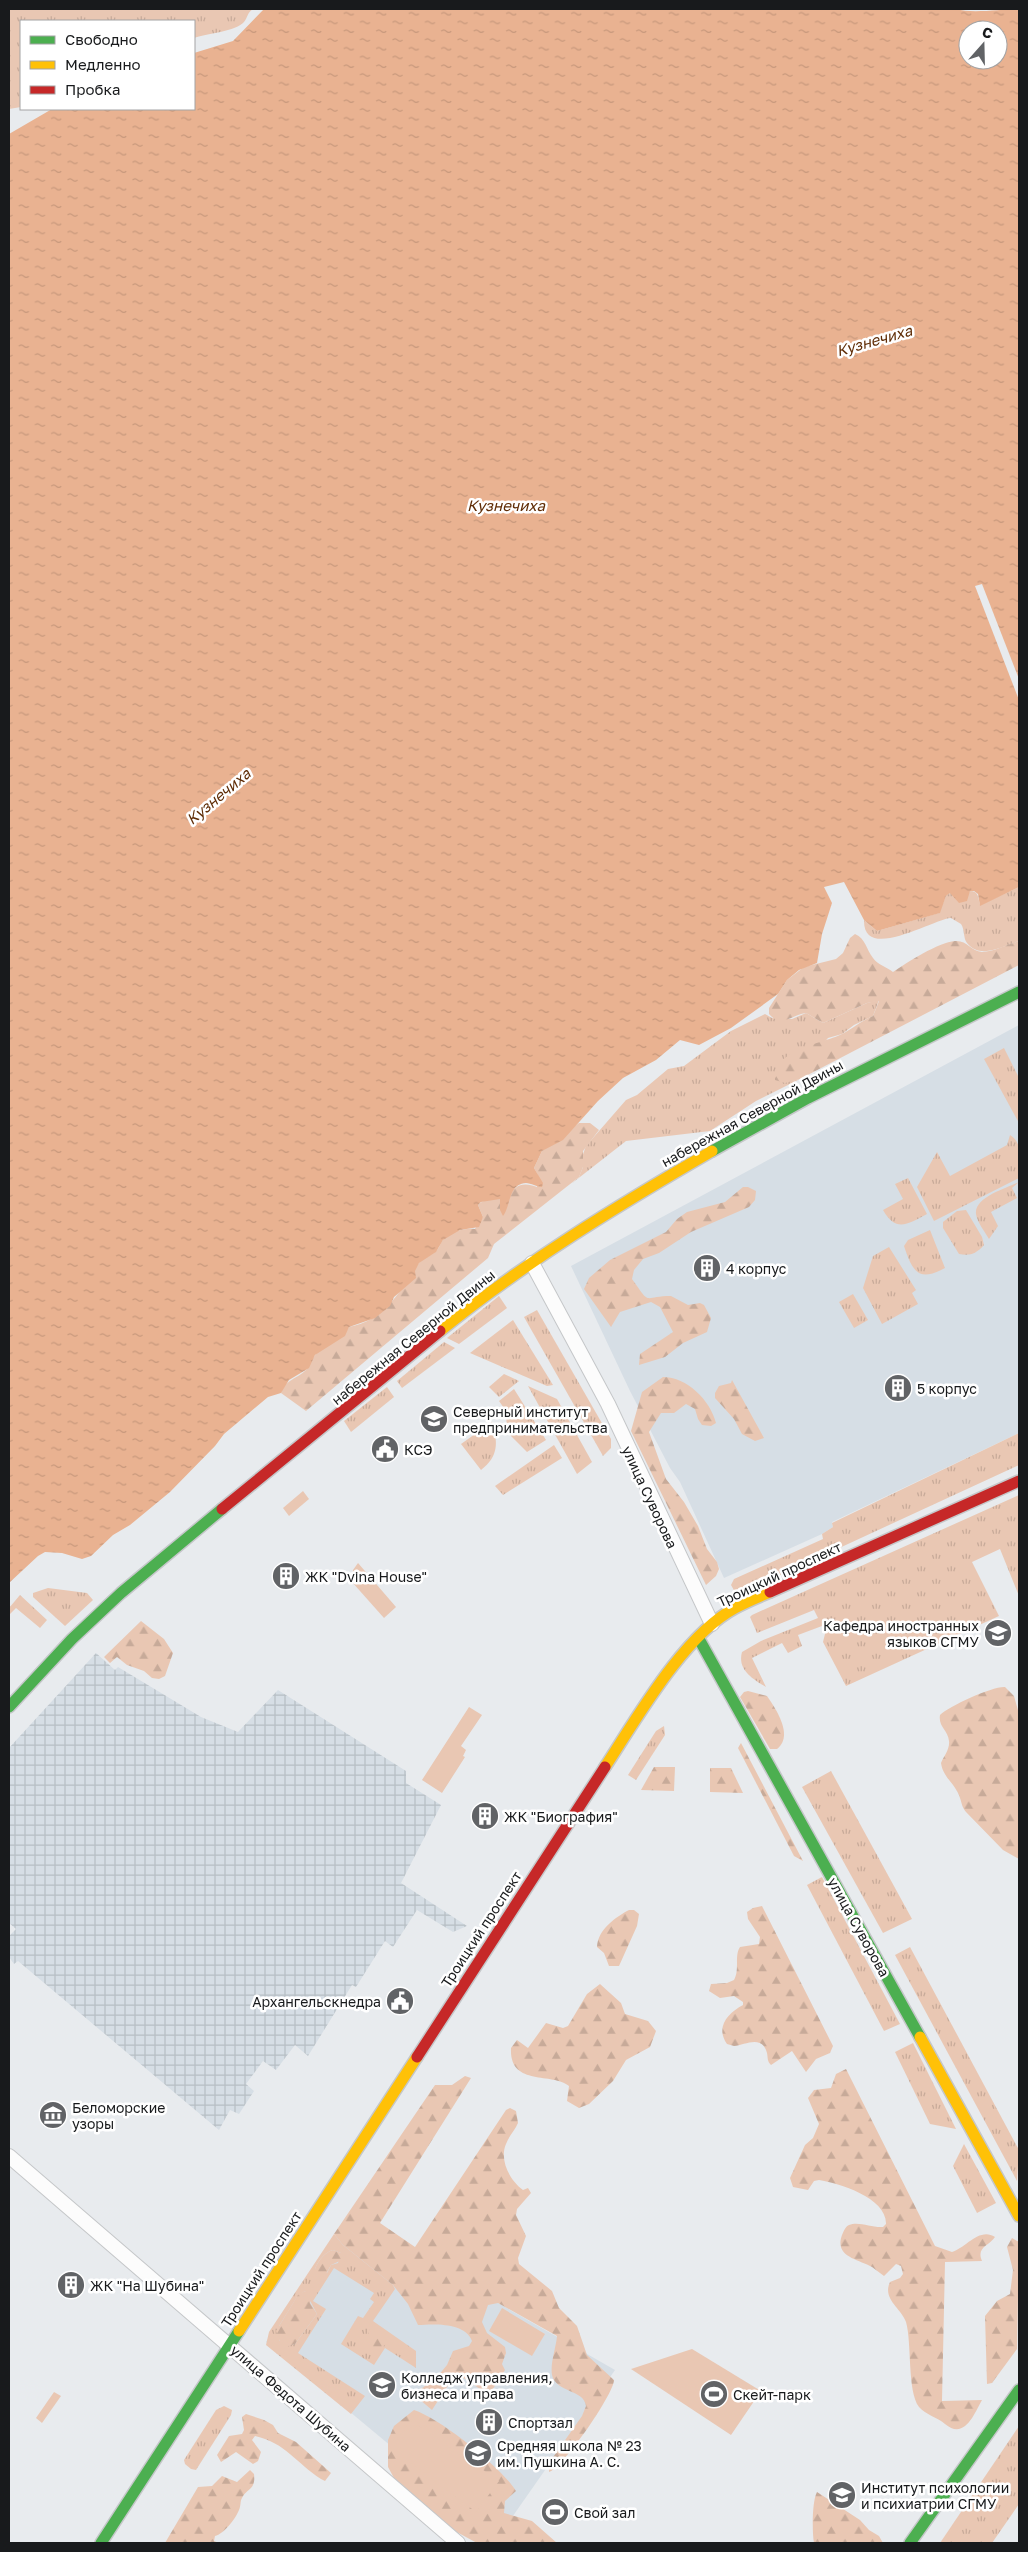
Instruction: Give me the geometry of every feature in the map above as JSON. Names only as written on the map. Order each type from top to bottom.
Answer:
[{"type":"street","name":"набережная Северной Двины","points":[[9,1707],[72,1639],[121,1593],[471,1306],[618,1205],[731,1140],[808,1098],[1019,992]]},
{"type":"street","name":"улица Суворова","points":[[532,1263],[608,1404],[712,1624]]},
{"type":"street","name":"Троицкий проспект","points":[[101,2543],[643,1709],[669,1672],[712,1624],[734,1608],[1019,1481]]},
{"type":"street","name":"улица Суворова","points":[[698,1639],[1019,2216]]},
{"type":"street","name":"улица Федота Шубина","points":[[9,2156],[458,2543]]},
{"type":"street","points":[[910,2543],[1019,2390]]},
{"type":"shaded area","points":[[1019,1025],[1019,1433],[832,1522],[833,1527],[822,1534],[724,1578],[680,1482],[670,1468],[630,1391],[571,1266]]},
{"type":"shaded area","points":[[96,1653],[115,1670],[118,1667],[201,1717],[238,1732],[278,1690],[406,1771],[406,1783],[441,1805],[401,1883],[467,1926],[453,1932],[417,1910],[393,1947],[385,1941],[356,1987],[352,1985],[308,2056],[295,2045],[276,2070],[263,2061],[246,2084],[254,2091],[239,2114],[230,2110],[219,2130],[18,1961],[14,1964],[9,1957],[9,1936],[16,1929],[9,1923],[9,1748]]},
{"type":"shaded area","name":"Средняя школа № 23 им. Пушкина А. С.","points":[[348,2217],[615,2370],[499,2536],[266,2342]]},
{"type":"green space","points":[[9,9],[253,9],[244,22],[235,28],[195,38],[195,20],[20,20],[20,107],[9,109]]},
{"type":"green space","points":[[1019,887],[1019,941],[999,948],[978,951],[972,948],[966,941],[961,924],[951,918],[886,939],[875,938],[867,932],[864,920],[877,931],[939,913],[946,896],[951,892],[954,895],[967,896],[970,891],[975,892],[978,895],[980,905]]},
{"type":"green space","points":[[855,934],[864,941],[875,960],[893,972],[914,958],[940,945],[955,941],[963,942],[975,950],[986,952],[1019,941],[1019,965],[800,1079],[785,1083],[775,1080],[777,1069],[790,1054],[842,1034],[873,1016],[879,1001],[867,1003],[823,1023],[806,1013],[783,1021],[769,1014],[769,1008],[787,980],[804,967],[836,959],[843,953],[850,938]]},
{"type":"green space","points":[[879,1000],[873,1016],[854,1025],[842,1034],[828,1038],[791,1081],[800,1079],[756,1101],[710,1131],[626,1141],[571,1184],[579,1177],[583,1167],[582,1157],[586,1146],[626,1100],[637,1095],[668,1069],[684,1066],[731,1031],[765,1014],[772,1018],[792,1019],[806,1013],[823,1023],[867,1003]]},
{"type":"green space","points":[[1004,1048],[1019,1078],[1019,1123],[984,1059]]},
{"type":"green space","points":[[579,1123],[590,1123],[599,1130],[583,1151],[583,1167],[579,1177],[494,1244],[488,1258],[306,1411],[281,1393],[289,1382],[306,1370],[321,1349],[342,1336],[349,1327],[373,1318],[382,1311],[398,1294],[420,1262],[435,1252],[446,1237],[458,1231],[475,1229],[483,1217],[478,1205],[481,1202],[509,1198],[511,1193],[520,1185],[537,1187],[538,1175],[534,1168],[542,1151]]},
{"type":"green space","points":[[1010,1135],[1019,1148],[1019,1178],[934,1221],[917,1187],[937,1152],[950,1176],[1007,1145]]},
{"type":"green space","points":[[908,1178],[927,1214],[914,1221],[898,1224],[893,1222],[883,1210],[903,1199],[895,1184]]},
{"type":"green space","points":[[1019,1182],[1012,1188],[1017,1198],[991,1212],[998,1226],[989,1239],[978,1220],[977,1208],[980,1203],[992,1194]]},
{"type":"green space","points":[[743,1187],[756,1191],[755,1200],[749,1207],[691,1232],[659,1253],[643,1259],[634,1270],[632,1279],[645,1297],[671,1296],[688,1305],[700,1303],[704,1305],[711,1318],[707,1332],[683,1343],[665,1357],[639,1365],[640,1354],[673,1332],[660,1307],[651,1302],[620,1312],[611,1327],[584,1289],[589,1278],[610,1260],[666,1232],[677,1219],[687,1212],[725,1202]]},
{"type":"green space","points":[[966,1210],[982,1237],[984,1245],[973,1254],[966,1255],[959,1254],[943,1228],[943,1222],[957,1211]]},
{"type":"green space","points":[[930,1230],[945,1268],[929,1274],[923,1274],[914,1269],[904,1246],[908,1240]]},
{"type":"green space","points":[[889,1247],[916,1290],[912,1293],[918,1304],[882,1324],[863,1288],[873,1256]]},
{"type":"green space","points":[[853,1294],[868,1320],[854,1328],[839,1302]]},
{"type":"green space","points":[[499,1296],[507,1308],[459,1344],[447,1338]]},
{"type":"green space","points":[[537,1310],[611,1439],[611,1448],[603,1456],[524,1317]]},
{"type":"green space","points":[[513,1320],[553,1385],[547,1386],[470,1353]]},
{"type":"green space","points":[[444,1342],[455,1348],[402,1388],[397,1381]]},
{"type":"green space","points":[[504,1374],[519,1381],[499,1397],[489,1387]]},
{"type":"green space","points":[[663,1377],[681,1381],[696,1391],[709,1406],[716,1423],[711,1426],[702,1425],[695,1409],[686,1404],[674,1413],[661,1413],[649,1432],[666,1479],[684,1502],[698,1526],[707,1549],[717,1562],[719,1569],[716,1576],[706,1585],[631,1431],[642,1392]]},
{"type":"green space","points":[[732,1380],[764,1438],[755,1441],[742,1434],[734,1419],[715,1398],[715,1393],[719,1386],[731,1383]]},
{"type":"green space","points":[[528,1386],[557,1399],[592,1462],[577,1474]]},
{"type":"green space","points":[[387,1387],[394,1397],[351,1432],[344,1421]]},
{"type":"green space","points":[[514,1389],[546,1440],[527,1452],[507,1432],[506,1411],[499,1401]]},
{"type":"green space","points":[[492,1422],[496,1448],[487,1465],[481,1470],[461,1444]]},
{"type":"green space","points":[[1019,1433],[1019,1465],[744,1592],[735,1592],[731,1585],[734,1579],[823,1539],[822,1534],[833,1527],[832,1523]]},
{"type":"green space","points":[[554,1445],[562,1458],[503,1495],[495,1486]]},
{"type":"green space","points":[[303,1491],[309,1499],[289,1516],[283,1508]]},
{"type":"green space","points":[[1019,1495],[1019,1596],[1000,1549],[972,1562],[999,1616],[846,1686],[823,1642],[825,1634],[822,1626],[798,1635],[802,1646],[788,1653],[782,1643],[752,1658],[766,1687],[751,1677],[744,1669],[741,1658],[742,1652],[761,1641],[818,1618],[814,1610],[757,1633],[750,1617],[752,1615]]},
{"type":"green space","points":[[358,1563],[396,1607],[384,1618],[352,1582],[353,1570]]},
{"type":"green space","points":[[48,1588],[87,1593],[93,1600],[65,1626],[33,1597],[33,1593]]},
{"type":"green space","points":[[20,1595],[47,1620],[40,1628],[16,1608],[9,1615],[9,1608]]},
{"type":"green space","points":[[141,1621],[164,1639],[173,1653],[165,1676],[159,1679],[152,1678],[144,1671],[127,1665],[117,1657],[110,1663],[104,1657]]},
{"type":"green space","points":[[1005,1687],[1014,1696],[1019,1714],[1019,1859],[1003,1850],[966,1812],[956,1789],[944,1773],[941,1763],[949,1744],[948,1737],[940,1723],[940,1715],[971,1697]]},
{"type":"green space","points":[[748,1691],[767,1696],[779,1715],[784,1730],[784,1737],[782,1744],[777,1749],[770,1749],[740,1697],[744,1692]]},
{"type":"green space","points":[[469,1707],[482,1715],[461,1746],[466,1750],[463,1756],[465,1757],[442,1793],[422,1780]]},
{"type":"green space","points":[[664,1726],[665,1735],[636,1780],[628,1775],[656,1731]]},
{"type":"green space","points":[[741,1743],[803,1861],[794,1856],[738,1748]]},
{"type":"green space","points":[[654,1767],[675,1767],[674,1791],[641,1790]]},
{"type":"green space","points":[[710,1768],[731,1768],[743,1793],[710,1792]]},
{"type":"green space","points":[[831,1771],[912,1919],[883,1933],[802,1787]]},
{"type":"green space","points":[[822,1877],[900,2024],[884,2031],[807,1885]]},
{"type":"green space","points":[[762,1906],[833,2046],[830,2053],[816,2059],[806,2072],[792,2051],[771,2065],[768,2061],[765,2047],[757,2042],[734,2046],[727,2044],[722,2032],[723,2026],[728,2016],[743,2005],[743,2002],[734,1996],[720,1998],[709,1991],[711,1984],[727,1983],[734,1980],[737,1971],[737,1954],[740,1947],[759,1944],[760,1937],[748,1919],[747,1912]]},
{"type":"green space","points":[[629,1910],[634,1910],[639,1914],[637,1926],[619,1966],[609,1966],[604,1953],[597,1947],[598,1941],[608,1924]]},
{"type":"green space","points":[[910,1947],[1019,2150],[1017,2181],[895,1955]]},
{"type":"green space","points":[[600,1984],[621,2003],[625,2014],[648,2021],[656,2031],[650,2047],[626,2060],[613,2081],[589,2104],[579,2108],[567,2101],[569,2086],[562,2082],[524,2073],[517,2068],[512,2060],[511,2048],[517,2040],[528,2048],[546,2023],[563,2028],[568,2026],[587,1994]]},
{"type":"green space","points":[[913,2043],[956,2129],[930,2124],[895,2052]]},
{"type":"green space","points":[[846,2069],[935,2246],[952,2252],[978,2236],[989,2235],[995,2237],[982,2250],[982,2261],[945,2262],[942,2401],[982,2400],[968,2423],[958,2429],[952,2428],[925,2412],[915,2400],[911,2379],[906,2322],[888,2293],[890,2282],[900,2278],[903,2274],[901,2266],[896,2264],[884,2276],[872,2267],[844,2253],[841,2248],[842,2235],[849,2225],[883,2227],[886,2224],[884,2215],[879,2207],[871,2199],[838,2184],[819,2180],[814,2181],[808,2190],[793,2187],[790,2178],[805,2145],[813,2138],[819,2124],[808,2098],[814,2090],[831,2088],[836,2074]]},
{"type":"green space","points":[[465,2076],[471,2078],[380,2223],[415,2247],[506,2110],[510,2108],[516,2111],[518,2123],[504,2150],[505,2163],[510,2176],[518,2186],[523,2190],[528,2188],[531,2193],[517,2209],[516,2215],[526,2236],[518,2258],[519,2264],[552,2291],[559,2308],[577,2326],[587,2355],[614,2380],[606,2400],[586,2430],[565,2458],[556,2468],[549,2472],[549,2463],[582,2416],[586,2406],[580,2397],[559,2385],[552,2375],[557,2336],[498,2303],[488,2305],[482,2322],[487,2333],[505,2347],[506,2353],[502,2364],[505,2370],[489,2395],[456,2373],[432,2410],[419,2399],[421,2389],[437,2377],[447,2365],[453,2351],[469,2346],[472,2341],[463,2330],[456,2327],[418,2325],[408,2304],[393,2285],[343,2245],[334,2234],[435,2085],[452,2085]]},
{"type":"green space","points":[[964,2144],[996,2203],[977,2213],[953,2166]]},
{"type":"green space","points":[[334,2234],[343,2245],[393,2285],[395,2289],[373,2321],[416,2351],[416,2368],[385,2348],[374,2365],[341,2344],[358,2316],[363,2318],[374,2302],[370,2299],[374,2293],[334,2268],[313,2301],[326,2309],[298,2353],[365,2396],[351,2414],[266,2345],[269,2332]],"holes":[[[333,2250],[341,2253],[338,2263],[331,2265],[327,2273],[315,2269],[322,2257]],[[305,2291],[317,2314],[295,2344],[285,2346],[279,2340],[279,2326],[297,2297]]]},
{"type":"green space","points":[[1012,2238],[1019,2242],[1017,2349],[992,2383],[987,2384],[985,2316],[997,2301],[1010,2294],[1013,2270],[1007,2247]]},
{"type":"green space","points":[[333,2250],[341,2253],[342,2260],[331,2265],[326,2274],[318,2274],[315,2269],[318,2263]]},
{"type":"green space","points":[[305,2291],[312,2295],[310,2303],[317,2314],[295,2344],[285,2347],[280,2342],[276,2331],[298,2295]]},
{"type":"green space","points":[[502,2308],[545,2334],[532,2356],[489,2331]]},
{"type":"green space","points":[[372,2328],[387,2337],[387,2343],[379,2350],[374,2349],[370,2343],[368,2331]]},
{"type":"green space","name":"Скейт-парк","points":[[692,2349],[761,2391],[731,2435],[631,2369]]},
{"type":"green space","points":[[54,2392],[61,2396],[42,2423],[36,2418]]},
{"type":"green space","points":[[224,2406],[232,2410],[231,2415],[196,2470],[191,2469],[185,2464],[184,2460],[216,2410]]},
{"type":"green space","points":[[414,2410],[426,2415],[454,2433],[498,2469],[516,2491],[505,2501],[504,2513],[532,2521],[557,2543],[477,2543],[453,2530],[404,2488],[394,2478],[388,2467],[388,2440],[394,2426]]},
{"type":"green space","points":[[246,2414],[273,2425],[278,2433],[296,2442],[331,2473],[325,2481],[312,2473],[283,2448],[266,2439],[255,2436],[252,2440],[261,2452],[258,2461],[253,2464],[236,2452],[221,2462],[217,2455],[229,2436],[242,2434],[244,2430],[242,2417]]},
{"type":"green space","points":[[412,2421],[499,2481],[476,2512],[391,2448]]},
{"type":"green space","points":[[1019,2426],[1019,2504],[992,2543],[940,2543]]},
{"type":"green space","points":[[250,2470],[254,2474],[254,2483],[242,2498],[239,2510],[232,2521],[226,2529],[215,2536],[214,2541],[219,2543],[165,2543],[198,2487],[212,2486],[222,2476],[237,2482]]},
{"type":"green space","points":[[817,2492],[860,2520],[869,2530],[879,2536],[883,2543],[814,2543],[813,2517]]},
{"type":"water","name":"Кузнечиха","points":[[264,9],[956,9],[978,11],[1019,9],[1019,887],[980,906],[978,894],[974,891],[970,891],[967,901],[959,903],[950,893],[946,896],[940,913],[877,931],[864,920],[844,882],[824,887],[832,903],[822,934],[817,963],[799,970],[787,980],[778,994],[731,1028],[699,1045],[680,1040],[656,1060],[623,1078],[598,1101],[563,1140],[542,1151],[534,1168],[543,1183],[542,1187],[526,1183],[520,1184],[513,1191],[503,1216],[500,1210],[500,1199],[481,1202],[478,1205],[483,1217],[479,1227],[460,1230],[443,1240],[436,1252],[419,1263],[415,1271],[416,1278],[394,1297],[390,1306],[375,1318],[349,1327],[345,1336],[315,1355],[309,1368],[289,1380],[281,1393],[268,1397],[224,1434],[215,1446],[170,1492],[130,1525],[113,1535],[91,1556],[82,1559],[62,1553],[45,1552],[38,1556],[9,1583],[9,134],[50,110],[195,110],[195,53],[233,41]]},
{"type":"pier","points":[[982,584],[1019,679],[1019,700],[975,586]]},
{"type":"traffic: fast","points":[[712,1151],[808,1098],[1019,992]]},
{"type":"traffic: fast","points":[[9,1707],[72,1639],[121,1593],[222,1509]]},
{"type":"traffic: fast","points":[[699,1639],[920,2037]]},
{"type":"traffic: fast","points":[[101,2543],[239,2331]]},
{"type":"traffic: fast","points":[[910,2543],[1019,2390]]},
{"type":"traffic: slow","points":[[440,1331],[538,1258],[712,1151]]},
{"type":"traffic: slow","points":[[605,1767],[662,1680],[697,1638],[716,1621],[735,1608],[770,1592]]},
{"type":"traffic: slow","points":[[920,2037],[1019,2216]]},
{"type":"traffic: slow","points":[[239,2331],[417,2057]]},
{"type":"traffic: jam","points":[[222,1509],[440,1331]]},
{"type":"traffic: jam","points":[[770,1592],[1019,1481]]},
{"type":"traffic: jam","points":[[417,2057],[605,1767]]},
{"type":"place","name":"4 корпус","points":[[707,1268]]},
{"type":"place","name":"5 корпус","points":[[898,1388]]},
{"type":"place","name":"Северный институт предпринимательства","points":[[434,1419]]},
{"type":"place","name":"КСЭ","points":[[385,1449]]},
{"type":"place","name":"ЖК \"Dvina House\"","points":[[286,1576]]},
{"type":"place","name":"Кафедра иностранных языков СГМУ","points":[[998,1633]]},
{"type":"place","name":"ЖК \"Биография\"","points":[[485,1816]]},
{"type":"place","name":"Архангельскнедра","points":[[400,2001]]},
{"type":"place","name":"Беломорские узоры","points":[[53,2115]]},
{"type":"place","name":"ЖК \"На Шубина\"","points":[[71,2285]]},
{"type":"place","name":"Колледж управления, бизнеса и права","points":[[382,2385]]},
{"type":"place","name":"Скейт-парк","points":[[714,2394]]},
{"type":"place","name":"Спортзал","points":[[489,2422]]},
{"type":"place","name":"Средняя школа № 23 им. Пушкина А. С.","points":[[478,2453]]},
{"type":"place","name":"Институт психологии и психиатрии СГМУ","points":[[842,2495]]},
{"type":"place","name":"Свой зал","points":[[555,2512]]}]
